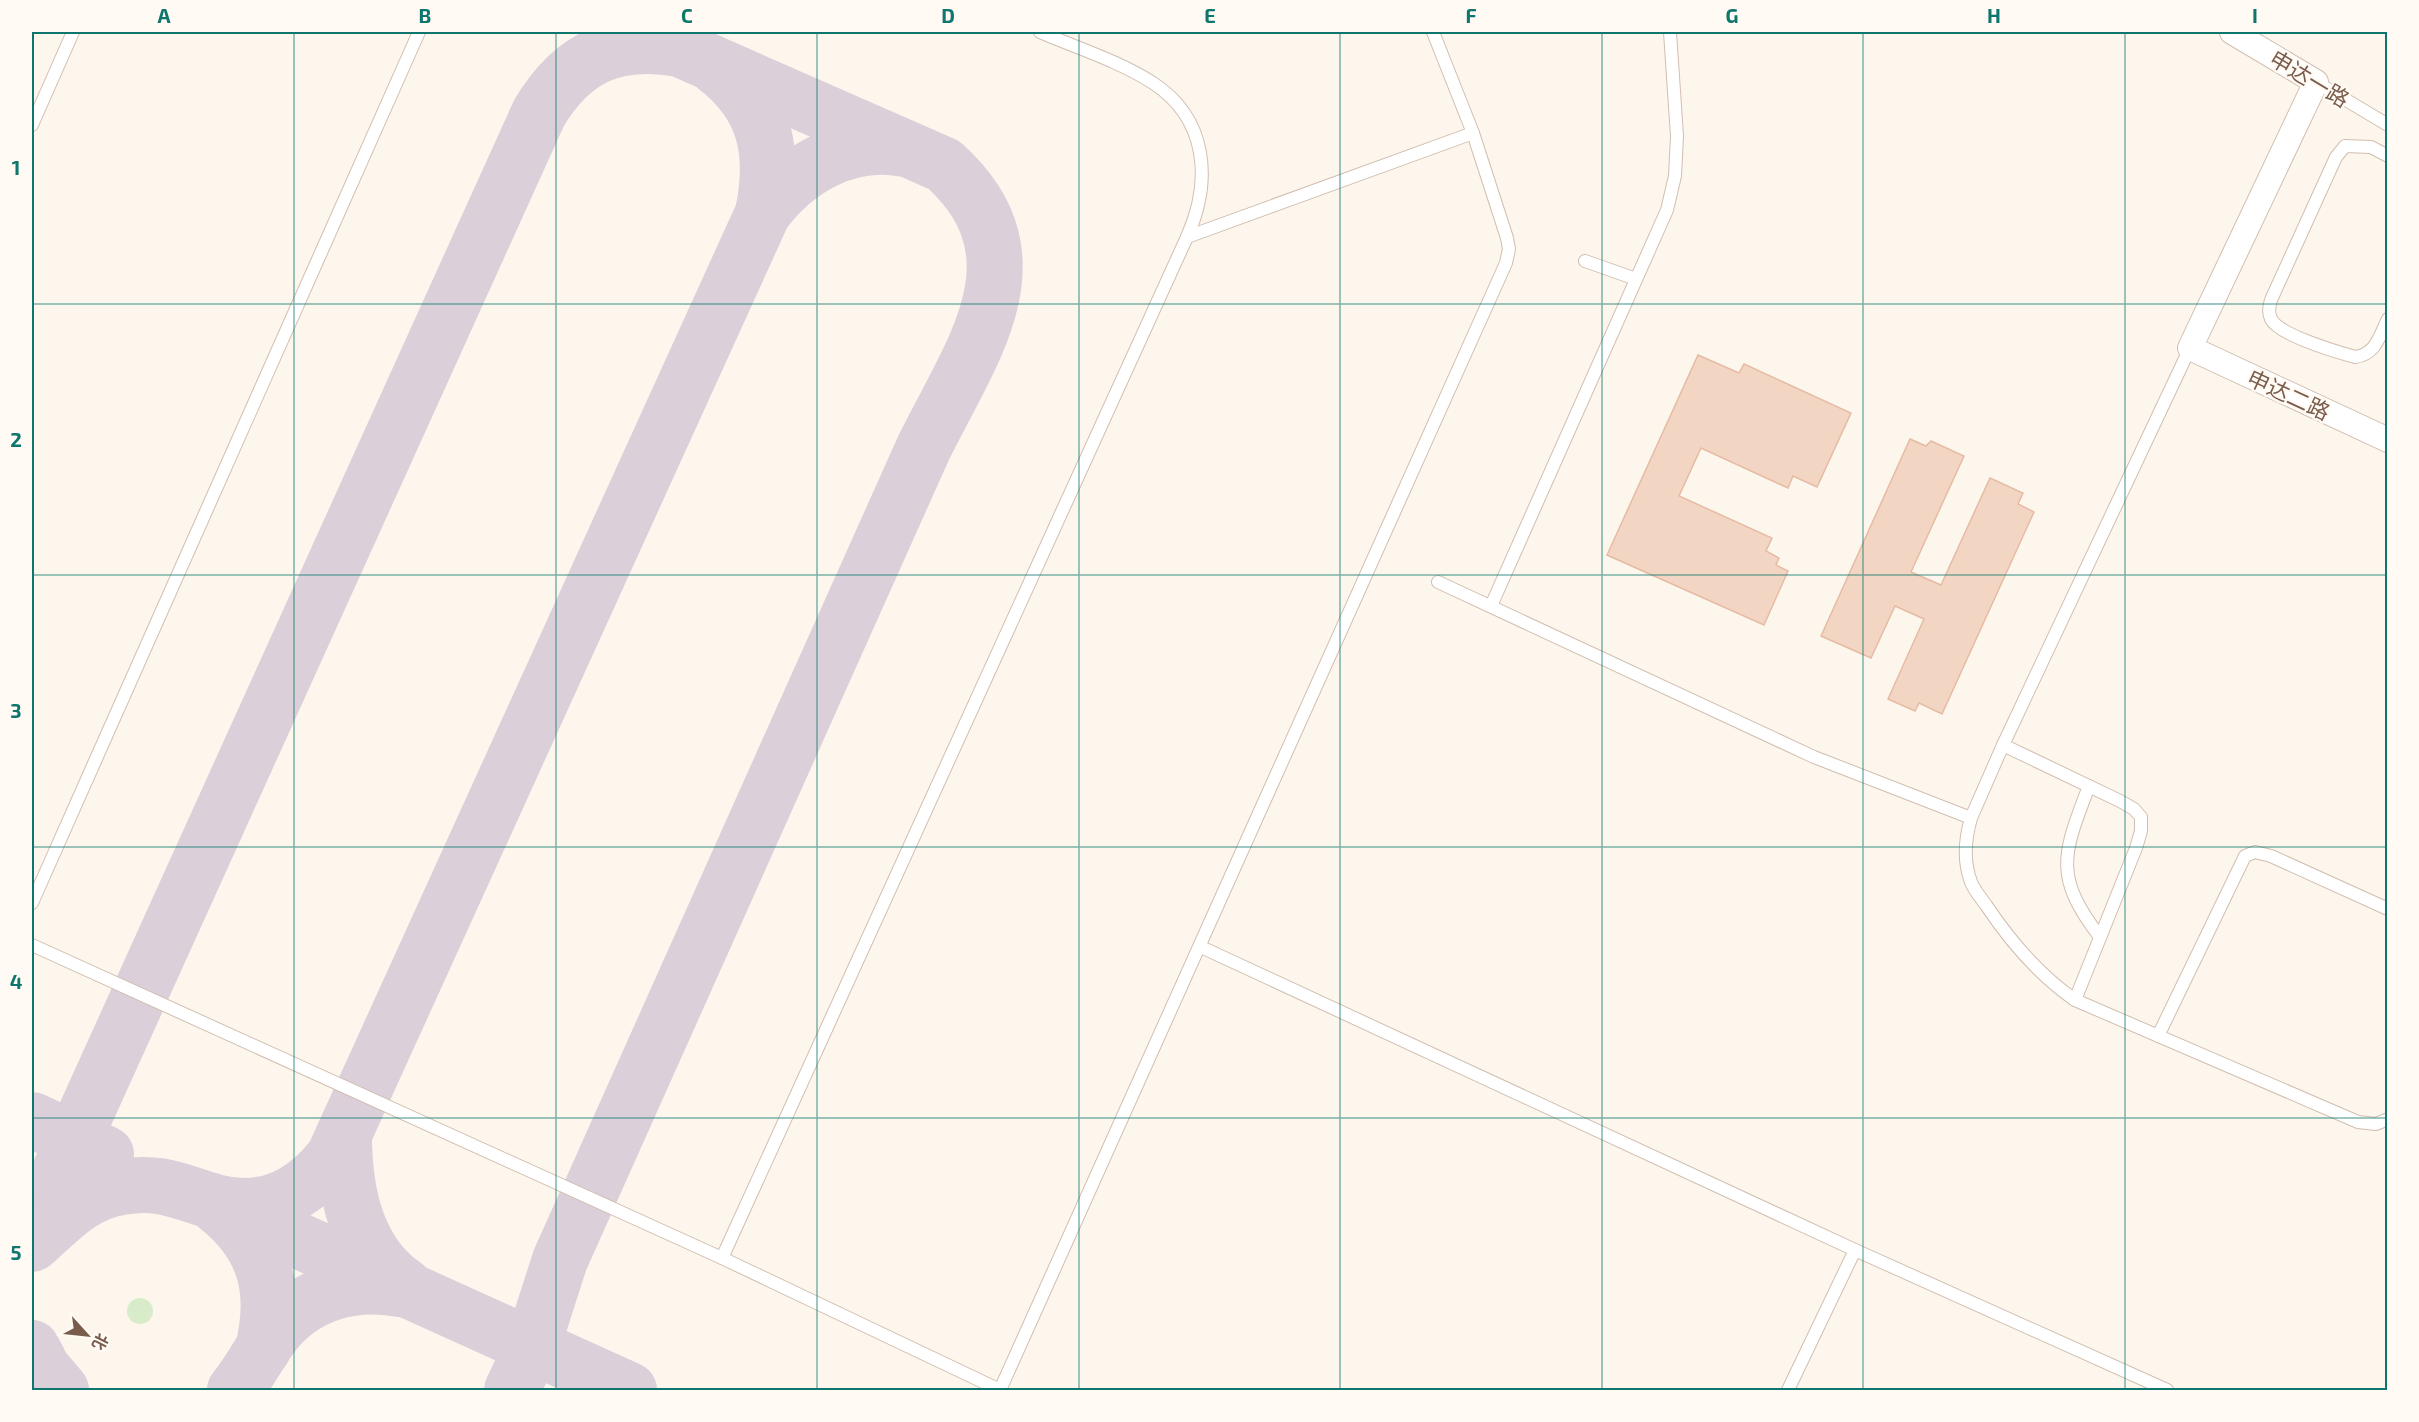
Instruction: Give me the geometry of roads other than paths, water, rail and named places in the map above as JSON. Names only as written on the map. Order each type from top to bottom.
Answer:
[{"type":"street","name":"申达一路","points":[[2232,32],[2316,82]]},
{"type":"street","points":[[2190,348],[2316,82]]},
{"type":"street","name":"申达二路","points":[[2190,348],[2388,440]]},
{"type":"lane","points":[[32,125],[74,32]]},
{"type":"lane","points":[[32,903],[419,32]]},
{"type":"lane","points":[[722,1258],[1187,237],[1202,195],[1203,170],[1199,145],[1187,117],[1167,93],[1152,82],[1040,32]]},
{"type":"lane","points":[[32,945],[722,1258],[1000,1390],[1202,947],[1506,263],[1509,249],[1507,238],[1473,133],[1433,32]]},
{"type":"lane","points":[[1491,606],[1667,210],[1675,176],[1676,88],[1670,32]]},
{"type":"lane","name":"申达一路","points":[[2316,82],[2388,125]]},
{"type":"lane","points":[[1187,237],[1473,133]]},
{"type":"lane","points":[[2388,156],[2360,146],[2345,146],[2336,157],[2271,300],[2269,310],[2271,320],[2279,327],[2355,357],[2366,355],[2374,350],[2388,319]]},
{"type":"lane","points":[[1585,261],[1636,279]]},
{"type":"lane","points":[[2190,348],[2003,745],[1971,818],[1966,836],[1965,856],[1971,882],[2011,940],[2055,986],[2075,1000],[2358,1122],[2376,1124],[2388,1119]]},
{"type":"lane","points":[[1438,582],[1814,757],[1971,818]]},
{"type":"lane","points":[[2003,745],[2089,786],[2133,809],[2141,817],[2141,831],[2136,848],[2075,1000]]},
{"type":"lane","points":[[2089,786],[2067,853],[2066,872],[2076,905],[2100,937]]},
{"type":"lane","points":[[2158,1035],[2245,856],[2255,852],[2271,856],[2388,909]]},
{"type":"lane","points":[[1202,947],[1855,1250],[2167,1390]]},
{"type":"lane","points":[[1788,1390],[1855,1250]]}]
